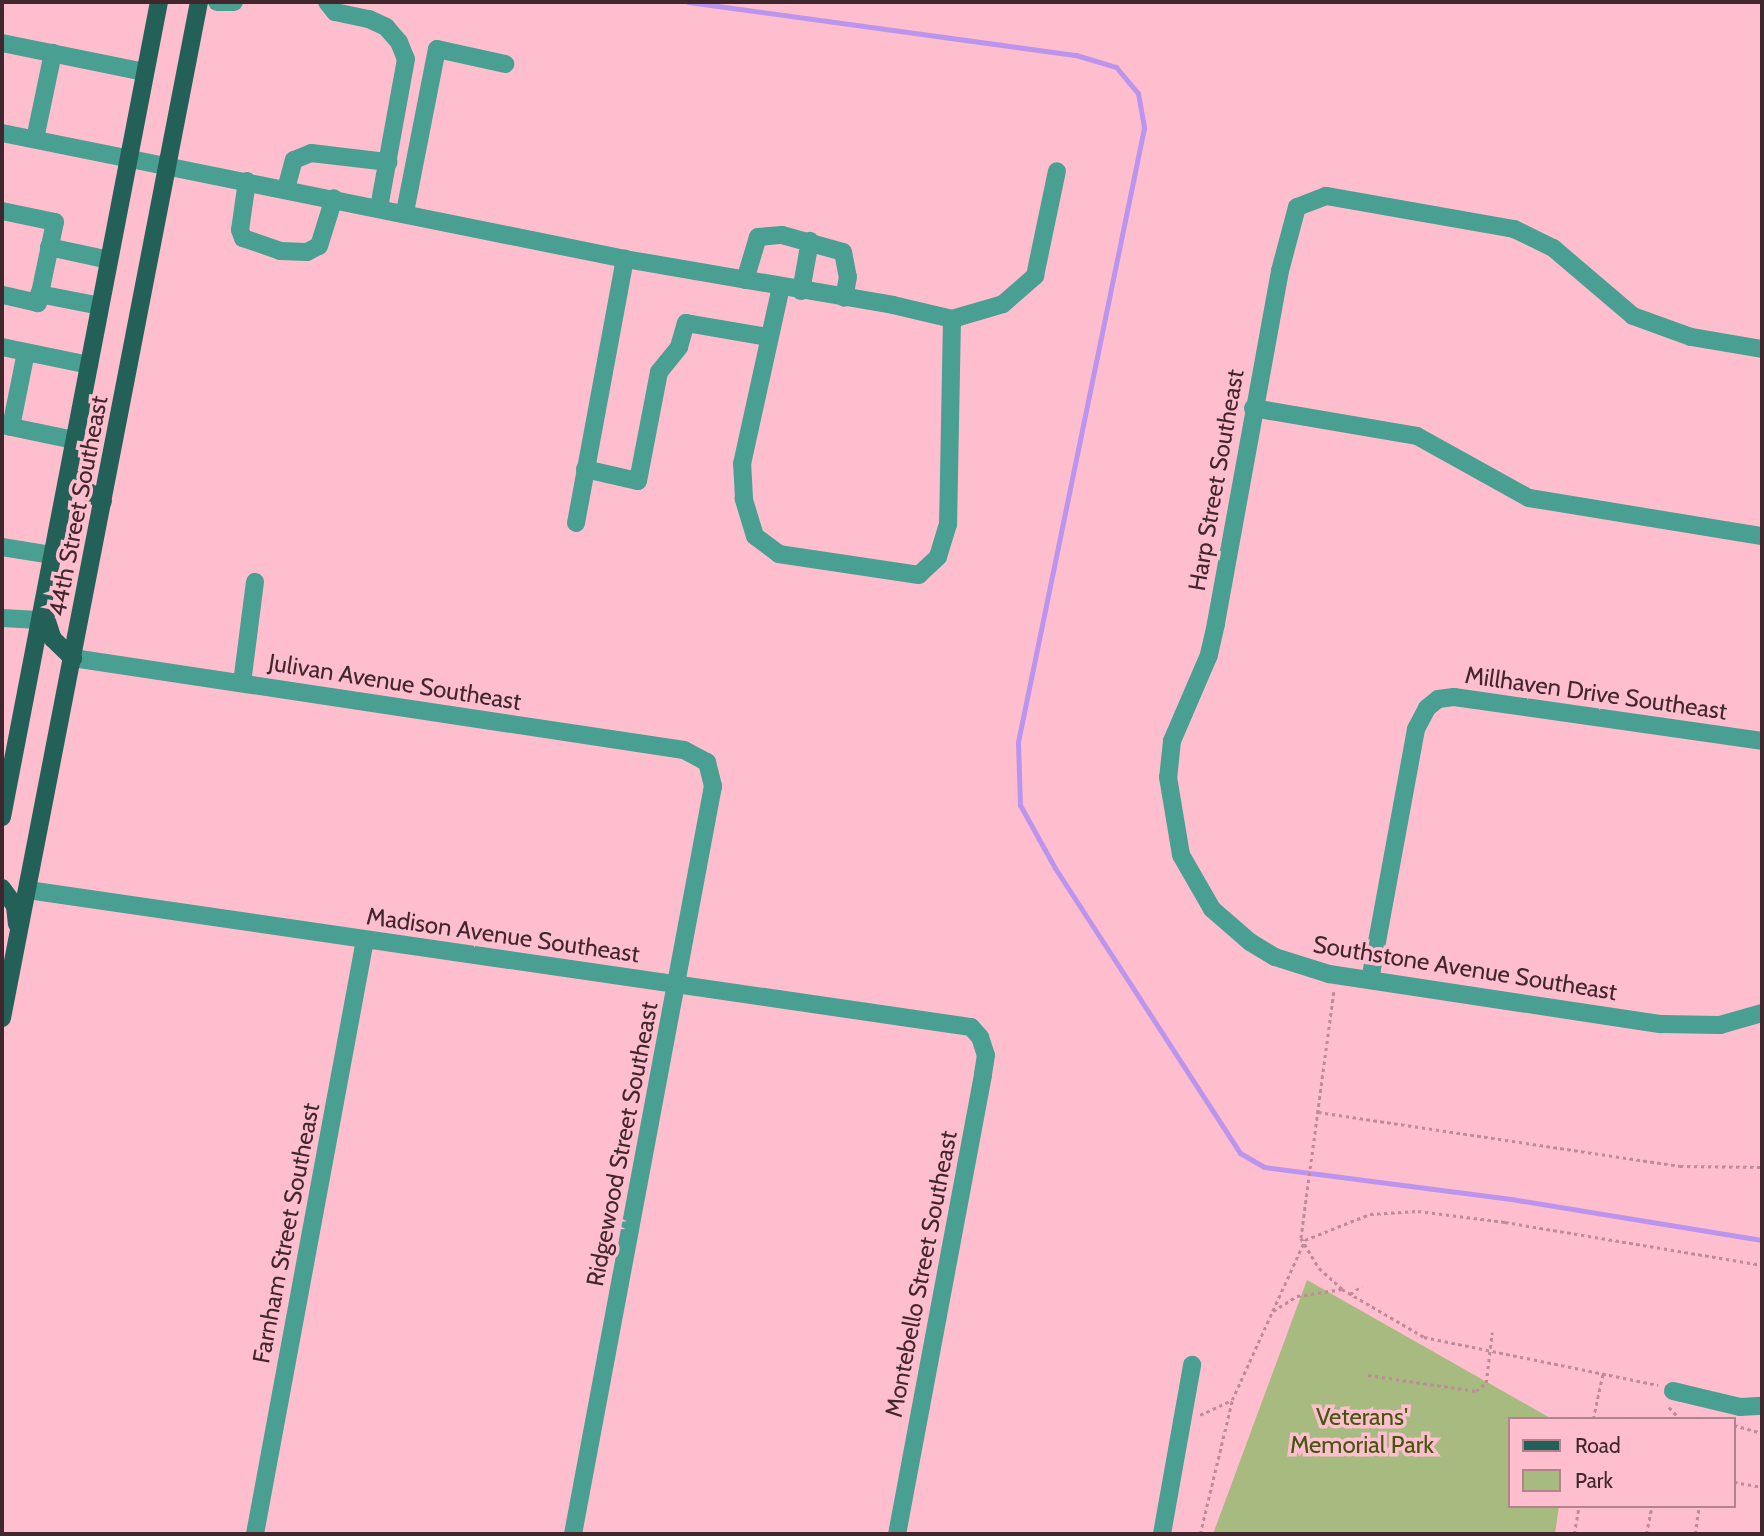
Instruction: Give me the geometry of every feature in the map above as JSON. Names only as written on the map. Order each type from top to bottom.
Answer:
[{"type":"main road","name":"44th Street Southeast","points":[[2,817],[159,2]]},
{"type":"main road","name":"44th Street Southeast","points":[[2,1018],[74,658],[199,2]]},
{"type":"main road","points":[[73,447],[79,485],[103,502]]},
{"type":"main road","points":[[41,613],[53,639],[74,658]]},
{"type":"main road","points":[[2,888],[15,906],[18,938]]},
{"type":"street","points":[[217,2],[234,2]]},
{"type":"street","points":[[327,2],[335,12],[369,19],[386,27],[399,42],[405,59],[402,93],[379,207]]},
{"type":"street","points":[[2,43],[145,72]]},
{"type":"street","points":[[405,212],[437,50],[505,64]]},
{"type":"street","points":[[35,139],[53,53]]},
{"type":"street","points":[[2,133],[405,212],[625,259],[952,319],[1003,304],[1035,276],[1057,171]]},
{"type":"street","points":[[286,189],[294,160],[311,153],[388,162]]},
{"type":"street","points":[[247,181],[240,230],[243,238],[280,251],[307,251],[319,246],[334,198]]},
{"type":"street","name":"Harp Street Southeast","points":[[1169,757],[1209,655],[1285,244],[1297,206],[1326,196],[1514,229],[1553,247],[1633,316],[1691,338],[1762,349]]},
{"type":"street","points":[[2,211],[55,222],[39,298]]},
{"type":"street","points":[[745,280],[758,237],[782,235],[843,252],[848,277],[844,298]]},
{"type":"street","points":[[801,291],[810,241]]},
{"type":"street","points":[[49,247],[109,260]]},
{"type":"street","points":[[576,523],[625,259]]},
{"type":"street","points":[[781,287],[742,464],[744,499],[755,536],[790,556],[919,575],[938,557],[948,524],[952,319]]},
{"type":"street","points":[[2,295],[100,306]]},
{"type":"street","points":[[585,469],[638,481],[659,372],[679,347],[686,323],[768,337]]},
{"type":"street","points":[[2,347],[89,365]]},
{"type":"street","points":[[26,352],[6,426],[73,447]]},
{"type":"street","points":[[1253,408],[1417,436],[1529,498],[1762,536]]},
{"type":"street","points":[[2,547],[52,555]]},
{"type":"street","points":[[242,683],[255,582]]},
{"type":"street","points":[[2,618],[41,613]]},
{"type":"street","name":"Julivan Avenue Southeast","points":[[74,658],[684,750],[708,762]]},
{"type":"street","name":"Millhaven Drive Southeast","points":[[1370,980],[1413,743],[1427,708],[1438,699],[1454,697],[1762,741]]},
{"type":"street","name":"Southstone Avenue Southeast","points":[[1169,757],[1168,797],[1181,855],[1212,909],[1250,942],[1275,957],[1336,975],[1661,1024],[1720,1025],[1762,1013]]},
{"type":"street","name":"Ridgewood Street Southeast","points":[[573,1534],[713,786],[708,762]]},
{"type":"street","name":"Madison Avenue Southeast","points":[[28,890],[971,1027]]},
{"type":"street","name":"Farnham Street Southeast","points":[[255,1534],[365,940]]},
{"type":"street","name":"Montebello Street Southeast","points":[[897,1534],[984,1075],[986,1055],[980,1037],[971,1027]]},
{"type":"street","points":[[1162,1534],[1192,1365]]},
{"type":"street","points":[[1666,1391],[1740,1407],[1762,1406]]},
{"type":"path","points":[[1200,1534],[1232,1400],[1303,1243],[1312,1147],[1336,975]]},
{"type":"path","points":[[1317,1112],[1680,1166],[1762,1167]]},
{"type":"path","points":[[1303,1243],[1336,1224],[1370,1214],[1418,1211],[1762,1265]]},
{"type":"path","points":[[1303,1243],[1319,1268],[1342,1289],[1424,1337],[1603,1373],[1666,1391],[1677,1417]]},
{"type":"path","points":[[1350,1294],[1362,1286]]},
{"type":"path","points":[[1273,1311],[1297,1296],[1342,1289]]},
{"type":"path","points":[[1368,1375],[1476,1391],[1486,1383],[1492,1351],[1492,1332]]},
{"type":"path","points":[[1593,1417],[1603,1373]]},
{"type":"path","points":[[1182,1422],[1232,1400]]},
{"type":"path","points":[[1736,1426],[1762,1433]]},
{"type":"path","points":[[1736,1482],[1762,1488]]},
{"type":"path","points":[[1574,1534],[1579,1508]]},
{"type":"path","points":[[1646,1534],[1652,1508]]},
{"type":"path","points":[[1695,1534],[1699,1508]]},
{"type":"green space","name":"Veterans' Memorial Park","points":[[1307,1280],[1548,1417],[1508,1417],[1508,1508],[1559,1508],[1555,1534],[1213,1534]]},
{"type":"waterway","points":[[688,2],[1076,55],[1116,67],[1138,93],[1144,128],[1018,742],[1020,805],[1055,868],[1240,1153],[1264,1167],[1511,1199],[1762,1240]]}]
